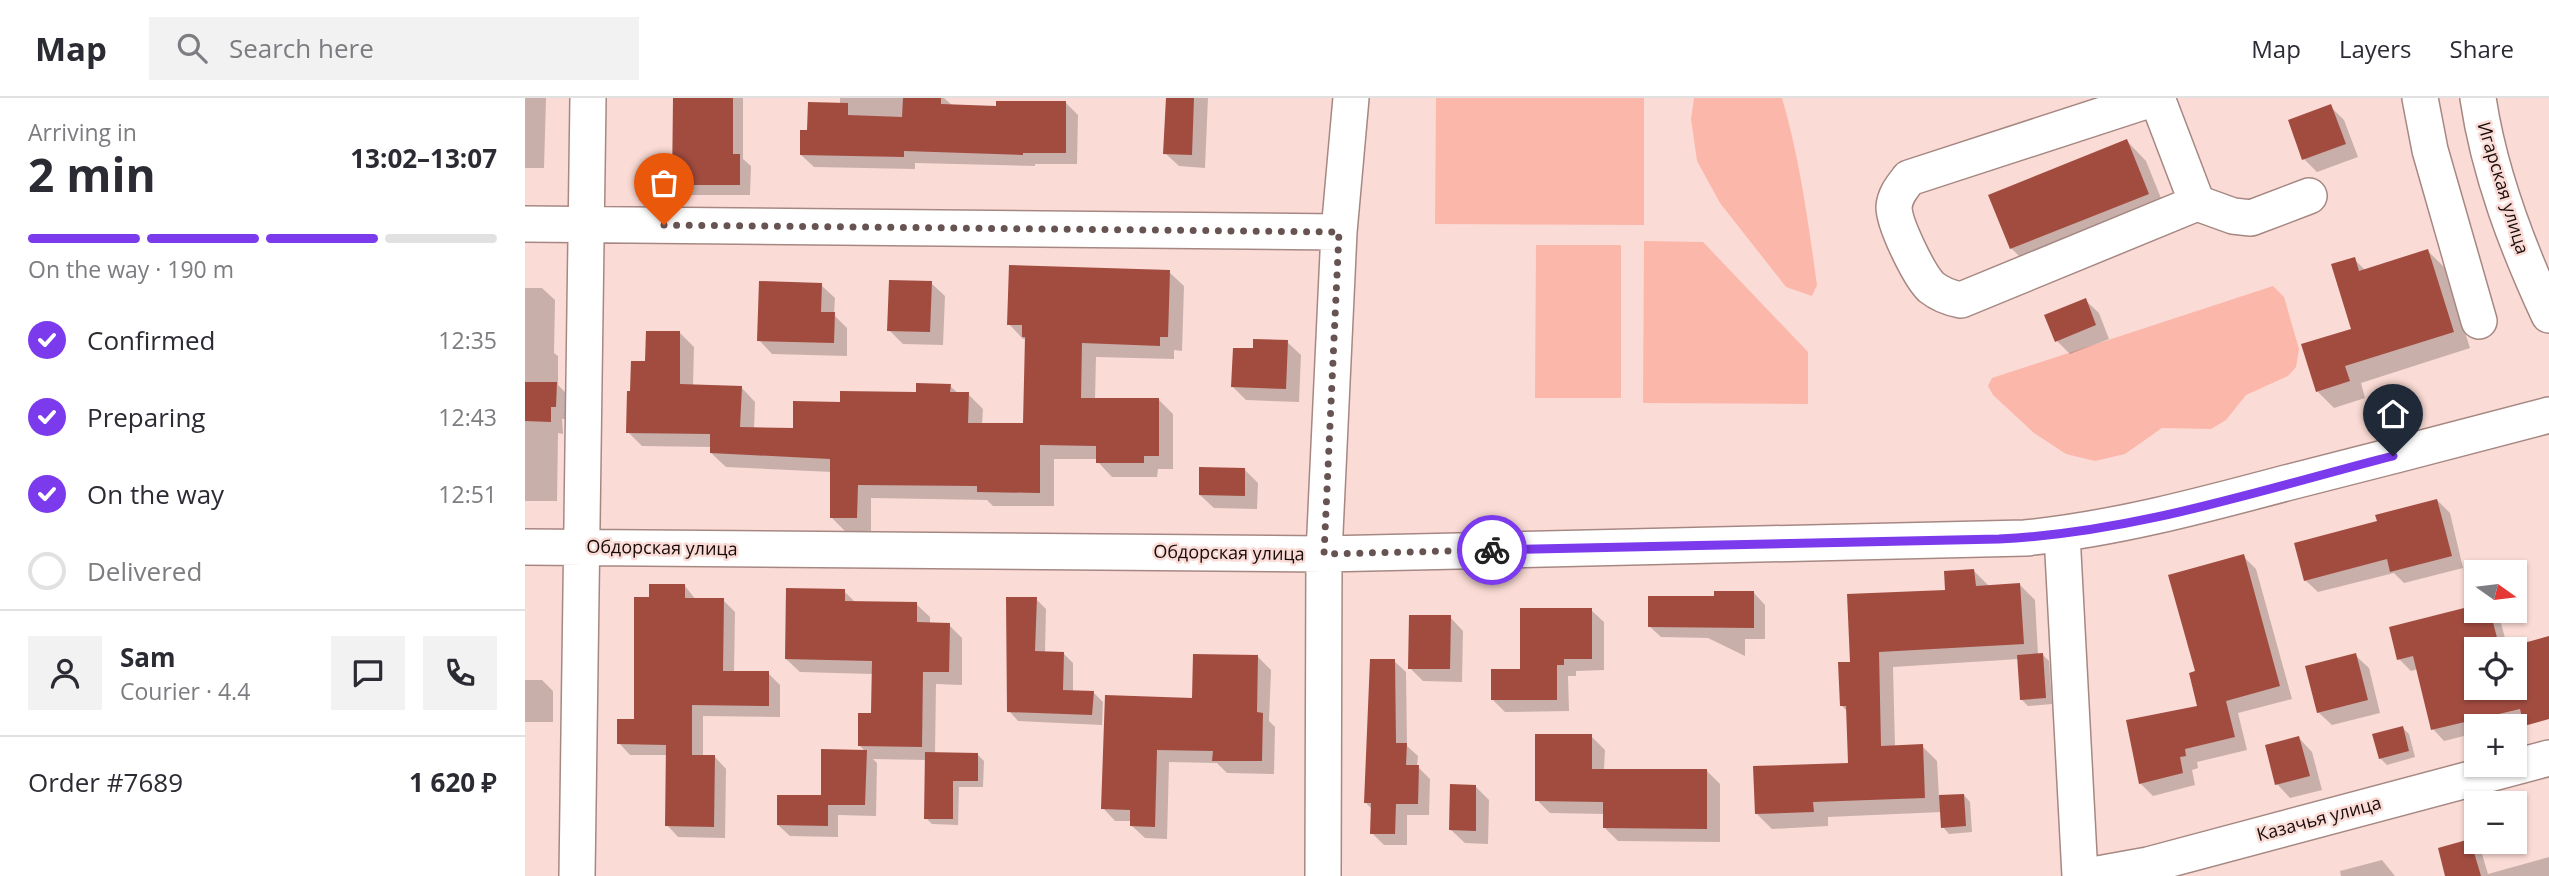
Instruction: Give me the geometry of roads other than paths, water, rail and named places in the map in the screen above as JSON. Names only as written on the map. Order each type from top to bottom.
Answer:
[{"type":"street","points":[[577,876],[588,98]]},
{"type":"street","points":[[1323,876],[1324,554],[1339,232],[1351,98]]},
{"type":"street","points":[[2197,203],[2156,98],[1909,178],[1900,189],[1894,204],[1895,218],[1923,278],[1945,297],[1961,300],[2197,203],[2233,216],[2252,218],[2309,196]]},
{"type":"street","points":[[2420,98],[2430,149],[2479,321]]},
{"type":"street","name":"Игарская улица","points":[[2478,98],[2507,212],[2526,265],[2549,315]]},
{"type":"street","points":[[525,224],[1339,232]]},
{"type":"street","name":"Обдорская улица","points":[[525,547],[1324,554],[1999,539],[2062,534],[2122,523],[2210,503],[2549,415]]},
{"type":"street","points":[[2062,534],[2080,876]]},
{"type":"street","name":"Казачья улица","points":[[2087,876],[2148,864],[2549,758]]}]
